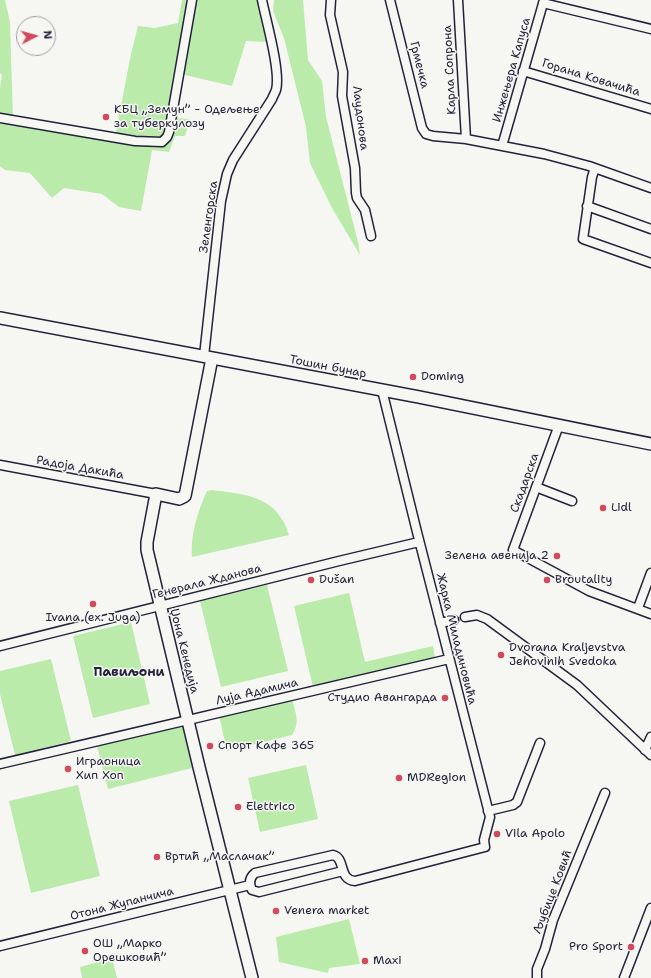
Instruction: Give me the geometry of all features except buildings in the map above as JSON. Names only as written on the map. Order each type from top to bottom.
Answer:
[{"type":"street","points":[[0,118],[135,141],[162,142],[167,137],[169,132],[192,0]]},
{"type":"street","name":"Зеленгорска","points":[[208,357],[222,201],[227,174],[233,160],[272,99],[276,90],[277,79],[275,63],[262,0]]},
{"type":"street","name":"Лаудонова","points":[[331,0],[330,15],[343,72],[342,96],[355,168],[356,193],[357,198],[365,210],[371,236]]},
{"type":"street","name":"Грмечка","points":[[390,0],[422,128],[426,134],[433,136],[466,139]]},
{"type":"street","name":"Карла Сопрона","points":[[458,0],[466,139]]},
{"type":"street","points":[[544,2],[651,29]]},
{"type":"street","name":"Инжењера Капуса","points":[[502,146],[544,2]]},
{"type":"street","name":"Горана Ковачића","points":[[523,71],[651,109]]},
{"type":"street","points":[[466,139],[544,154],[595,168],[651,188]]},
{"type":"street","points":[[595,168],[592,177],[583,239],[651,263]]},
{"type":"street","points":[[588,206],[651,229]]},
{"type":"street","name":"Тошин бунар","points":[[0,318],[382,390],[651,444]]},
{"type":"street","points":[[156,494],[179,499],[184,496],[208,357]]},
{"type":"street","name":"Жарка Миладиновића","points":[[343,871],[349,880],[355,881],[485,847],[484,840],[490,817],[419,542],[382,390]]},
{"type":"street","name":"Скадарска","points":[[559,425],[514,550],[589,591],[638,608]]},
{"type":"street","name":"Радоја Дакића","points":[[0,465],[156,494]]},
{"type":"street","points":[[536,487],[572,501]]},
{"type":"street","name":"Џона Кенедија","points":[[156,494],[146,545],[252,978]]},
{"type":"street","name":"Генерала Жданова","points":[[0,646],[419,542]]},
{"type":"street","points":[[651,573],[638,608],[651,614]]},
{"type":"street","points":[[465,618],[477,615],[486,619],[546,662],[577,685],[648,752]]},
{"type":"street","points":[[440,623],[454,620]]},
{"type":"street","name":"Луја Адамича","points":[[0,764],[449,659]]},
{"type":"street","points":[[648,752],[651,737]]},
{"type":"street","points":[[488,811],[513,805],[517,802],[540,743]]},
{"type":"street","name":"Љубице Ковић","points":[[537,978],[537,969],[545,949],[553,920],[605,792]]},
{"type":"street","points":[[332,854],[337,856],[340,860],[343,871],[259,892],[252,890],[250,885],[250,879],[255,873],[332,854]]},
{"type":"street","name":"Отона Жупанчича","points":[[0,946],[250,885]]},
{"type":"street","points":[[624,978],[651,908]]},
{"type":"green space","points":[[0,0],[5,0],[10,22],[13,120],[115,137],[138,26],[155,28],[178,23],[182,0],[262,0],[269,33],[267,42],[246,41],[232,86],[181,74],[174,118],[190,119],[185,136],[175,136],[169,152],[152,150],[141,211],[119,207],[102,194],[64,188],[52,198],[30,173],[5,170],[0,166],[0,88],[2,75],[0,73]]},
{"type":"green space","points":[[274,0],[303,0],[308,60],[322,81],[326,117],[360,255],[332,208],[310,163],[306,127],[284,38],[273,11]]},
{"type":"green space","points":[[212,490],[242,494],[261,500],[277,512],[289,535],[192,557],[193,532],[198,515],[207,491]]},
{"type":"green space","points":[[267,585],[288,671],[221,687],[200,601]]},
{"type":"green space","points":[[349,593],[365,662],[433,646],[435,658],[313,687],[294,606]]},
{"type":"green space","points":[[131,622],[150,704],[93,718],[73,636]]},
{"type":"green space","points":[[51,659],[71,741],[15,755],[0,694],[0,671]]},
{"type":"green space","points":[[292,698],[297,721],[292,735],[227,751],[219,715]]},
{"type":"green space","points":[[182,725],[192,768],[108,789],[97,746]]},
{"type":"green space","points":[[306,765],[318,819],[260,832],[248,778]]},
{"type":"green space","points":[[78,785],[100,876],[31,893],[9,801]]},
{"type":"green space","points":[[349,919],[360,964],[329,968],[328,973],[279,962],[276,937]]},
{"type":"green space","points":[[112,958],[117,978],[82,978],[80,967]]},
{"type":"place","name":"КБЦ „Земун” - Одељење за туберкулозу","points":[[106,117]]},
{"type":"place","name":"Doming","points":[[413,377]]},
{"type":"place","name":"Lidl","points":[[603,508]]},
{"type":"place","name":"Зелена авенија 2","points":[[557,556]]},
{"type":"place","name":"Dušan","points":[[311,580]]},
{"type":"place","name":"Broutality","points":[[547,580]]},
{"type":"place","name":"Ivana (ex. Juga)","points":[[93,604]]},
{"type":"place","name":"Dvorana Kraljevstva Jehovinih Svedoka","points":[[501,655]]},
{"type":"place","name":"Студио Авангарда","points":[[445,698]]},
{"type":"place","name":"Спорт Кафе 365","points":[[210,746]]},
{"type":"place","name":"Играоница Хип Хоп","points":[[68,769]]},
{"type":"place","name":"MDRegion","points":[[399,778]]},
{"type":"place","name":"Elettrico","points":[[238,807]]},
{"type":"place","name":"Vila Apolo","points":[[497,834]]},
{"type":"place","name":"Вртић „Маслачак”","points":[[157,857]]},
{"type":"place","name":"Venera market","points":[[276,911]]},
{"type":"place","name":"Pro Sport","points":[[631,947]]},
{"type":"place","name":"ОШ „Марко Орешковић”","points":[[85,951]]},
{"type":"place","name":"Maxi","points":[[365,961]]},
{"type":"district","name":"Павиљони","points":[[129,673]]}]
